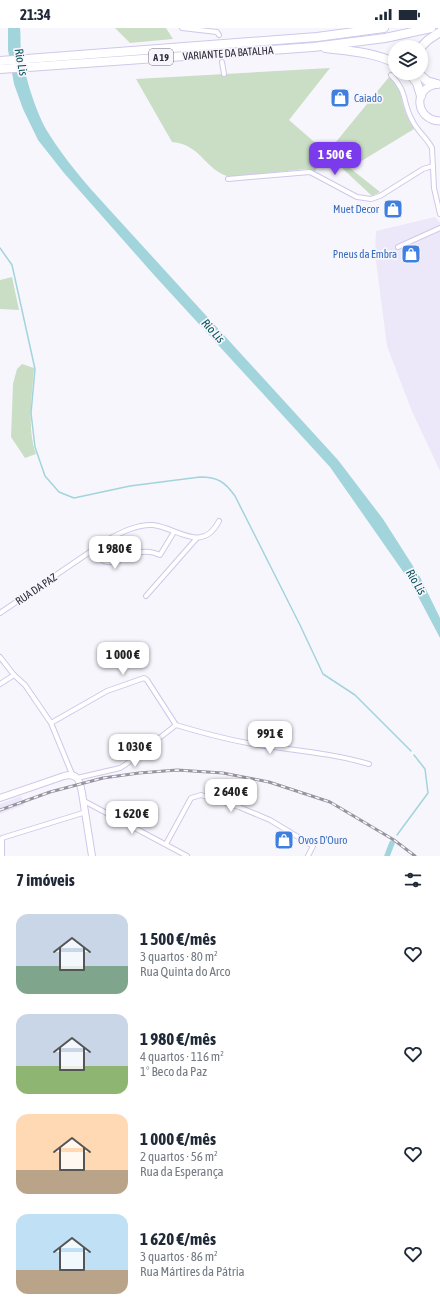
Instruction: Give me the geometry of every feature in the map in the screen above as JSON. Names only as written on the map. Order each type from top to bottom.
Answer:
[{"type":"highway","name":"VARIANTE DA BATALHA","points":[[0,61],[50,54],[96,53],[317,37],[384,28]]},
{"type":"highway","name":"VARIANTE DA BATALHA","points":[[0,69],[313,47],[385,38],[431,28]]},
{"type":"highway","points":[[428,40],[440,32]]},
{"type":"highway","points":[[313,47],[362,52],[388,60]]},
{"type":"highway","points":[[0,56],[50,54]]},
{"type":"highway","points":[[415,80],[421,96]]},
{"type":"highway","points":[[426,80],[438,84]]},
{"type":"main road","points":[[438,84],[427,88],[421,96],[420,102],[424,114],[438,122]]},
{"type":"main road","points":[[0,798],[64,776],[75,776],[81,788],[84,801],[92,856]]},
{"type":"street","points":[[182,28],[217,32],[219,35]]},
{"type":"street","points":[[222,62],[224,74]]},
{"type":"street","points":[[396,80],[401,87],[412,120],[430,143],[433,155],[434,188],[440,214]]},
{"type":"street","points":[[228,179],[310,172],[357,197],[371,199],[380,196],[423,169],[433,166]]},
{"type":"street","points":[[398,247],[440,228]]},
{"type":"street","points":[[146,596],[197,538],[210,534],[219,521]]},
{"type":"street","name":"RUA DA PAZ","points":[[0,613],[120,533],[139,526],[155,525],[197,538]]},
{"type":"street","points":[[93,550],[102,561],[107,563],[117,561],[142,551],[160,555],[174,532]]},
{"type":"street","points":[[0,657],[14,675],[25,685],[51,723],[75,776],[120,768],[126,765],[176,725]]},
{"type":"street","points":[[0,684],[14,675]]},
{"type":"street","points":[[51,723],[107,690],[144,678],[147,680],[176,725],[224,738],[264,746],[344,757],[369,764]]},
{"type":"street","points":[[166,844],[191,798],[200,795],[239,807],[270,820],[313,846],[308,856]]},
{"type":"street","points":[[84,801],[187,856]]},
{"type":"street","points":[[2,856],[2,838],[86,812]]},
{"type":"shaded area","points":[[435,217],[440,223],[440,471],[411,409],[387,346],[375,253],[376,231]]},
{"type":"shaded area","points":[[21,796],[24,805],[0,814],[0,804]]},
{"type":"green space","points":[[115,28],[166,28],[173,39],[130,43]]},
{"type":"green space","points":[[330,68],[289,120],[327,153],[388,78],[388,80],[392,80],[399,88],[406,114],[414,129],[350,168],[380,192],[372,196],[327,154],[315,171],[305,169],[231,177],[222,174],[190,148],[182,144],[172,142],[136,79]]},
{"type":"green space","points":[[12,277],[19,310],[0,309],[0,280]]},
{"type":"green space","points":[[22,364],[34,368],[31,400],[31,423],[33,444],[36,454],[25,458],[11,437],[13,384],[17,369]]},
{"type":"water","name":"Rio Lis","points":[[8,28],[20,28],[23,60],[31,94],[44,126],[62,154],[99,198],[338,460],[383,519],[420,577],[440,618],[440,638],[411,583],[330,467],[154,275],[64,173],[38,140],[23,109],[14,84],[8,50]]},
{"type":"waterway","points":[[0,248],[12,265],[35,369],[31,413],[35,447],[45,476],[59,492],[74,498],[130,486],[200,477],[216,479],[228,487],[235,496],[323,674],[355,695],[411,751]]},
{"type":"waterway","points":[[397,835],[428,793],[425,769],[414,755]]},
{"type":"waterway","points":[[387,856],[392,843]]},
{"type":"railway","points":[[0,810],[50,792],[103,778],[177,770],[223,773],[269,782],[330,802],[394,840],[415,856]]},
{"type":"place","name":"Caiado","points":[[340,98]]},
{"type":"place","name":"Muet Decor","points":[[393,209]]},
{"type":"place","name":"Pneus da Embra","points":[[411,254]]},
{"type":"place","name":"Ovos D'Ouro","points":[[284,840]]}]
